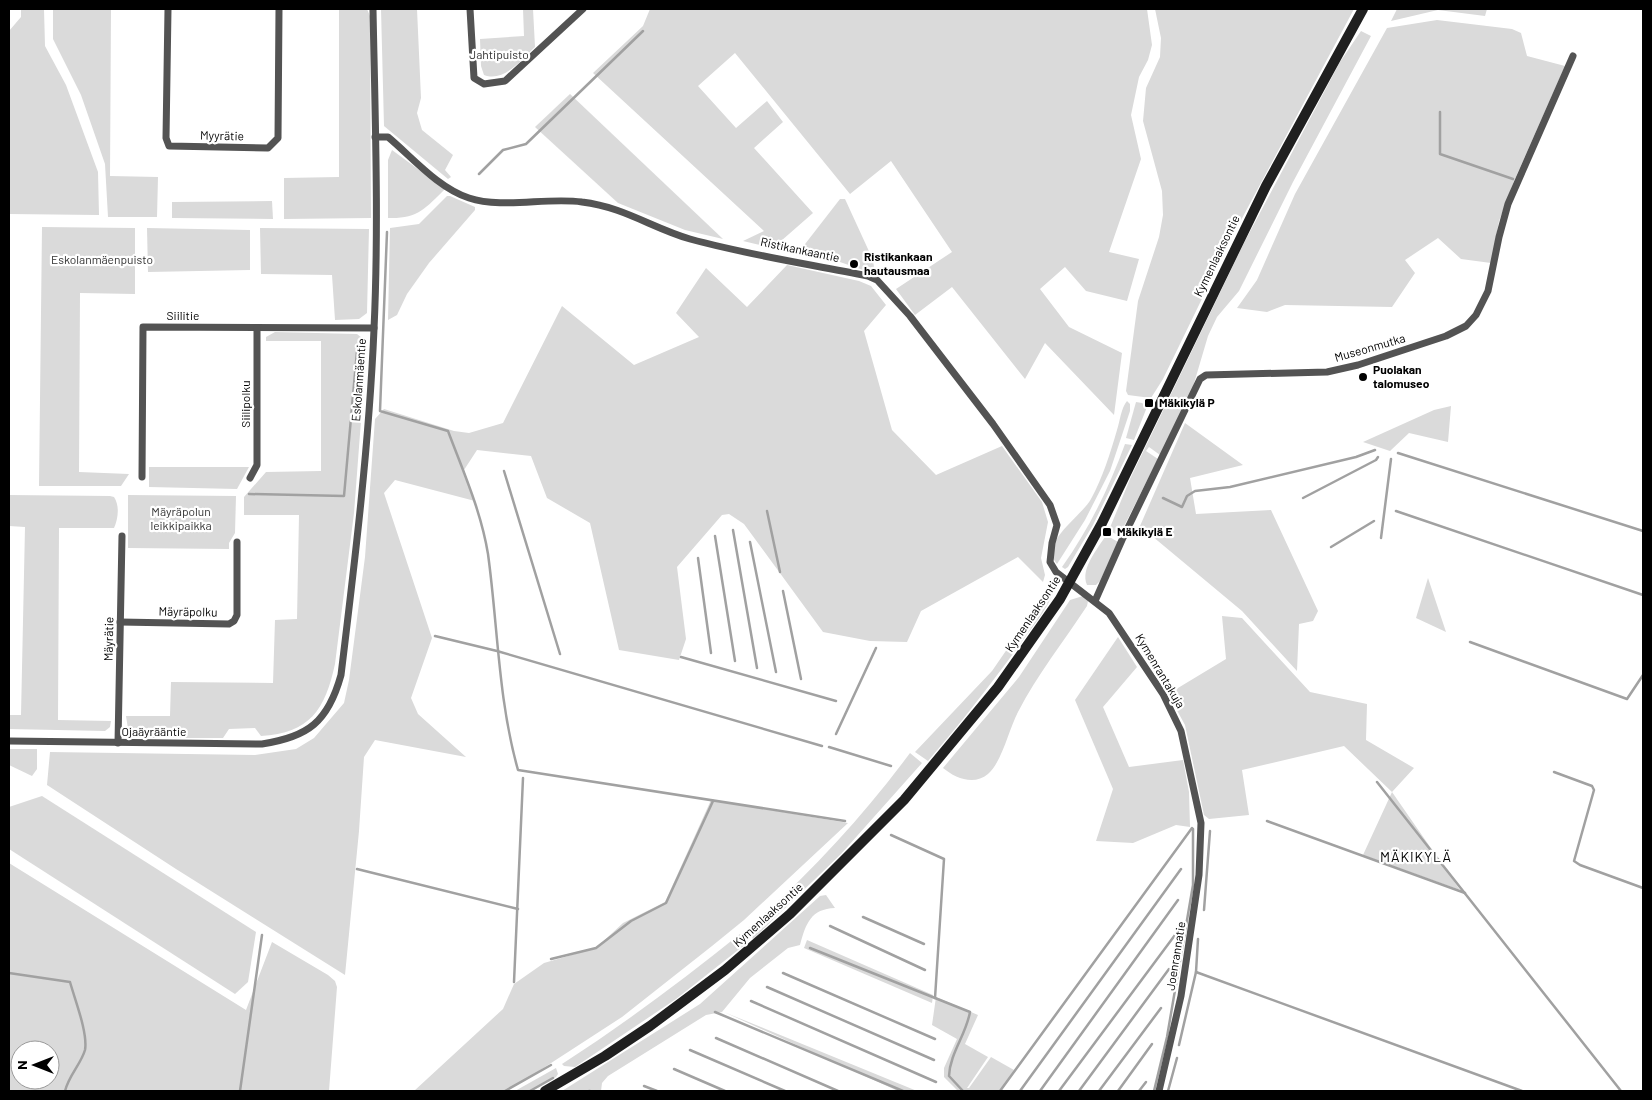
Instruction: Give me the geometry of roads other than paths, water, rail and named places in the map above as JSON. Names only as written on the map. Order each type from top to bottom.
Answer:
[{"type":"main road","name":"Kymenlaaksontie","points":[[545,1091],[605,1056],[650,1026],[725,970],[790,914],[904,800],[952,745],[1035,636],[1070,582],[1102,523],[1266,186],[1363,9]]},
{"type":"street","name":"Myyrätie","points":[[168,9],[166,138],[168,146],[268,148],[278,138],[279,9]]},
{"type":"street","name":"Eskolanmäentie","points":[[299,736],[316,723],[328,708],[336,692],[341,675],[361,508],[374,328],[377,224],[374,9]]},
{"type":"street","points":[[470,9],[474,78],[484,84],[504,81],[583,9]]},
{"type":"street","name":"Museonmutka","points":[[1095,601],[1122,540],[1200,379],[1206,375],[1327,372],[1358,365],[1446,336],[1472,320],[1488,291],[1499,237],[1520,173],[1573,56]]},
{"type":"street","name":"Ristikankaantie","points":[[375,137],[388,137],[450,190],[475,200],[496,202],[564,200],[599,205],[640,217],[688,238],[868,276],[877,280],[910,316],[987,416],[1050,505],[1057,525],[1052,543],[1050,562],[1056,572],[1070,582]]},
{"type":"street","name":"Siilitie","points":[[142,478],[143,327],[374,328]]},
{"type":"street","name":"Siilipolku","points":[[250,478],[257,465],[257,328]]},
{"type":"street","name":"Mäyrätie","points":[[118,743],[122,536]]},
{"type":"street","name":"Mäyräpolku","points":[[120,622],[229,624],[234,621],[237,615],[237,542]]},
{"type":"street","name":"Kymenrantakuja","points":[[1070,582],[1109,613],[1163,694],[1177,723],[1190,766],[1201,823]]},
{"type":"street","name":"Ojaäyrääntie","points":[[9,741],[262,744],[299,736]]},
{"type":"street","name":"Joenrannatie","points":[[1159,1091],[1188,958],[1199,875],[1201,823]]},
{"type":"waterway","points":[[479,174],[503,150],[526,144],[643,31]]},
{"type":"waterway","points":[[1440,112],[1440,154],[1513,179]]},
{"type":"waterway","points":[[387,232],[380,411],[448,431],[460,461],[485,538],[502,690],[511,743],[518,770],[845,821]]},
{"type":"waterway","points":[[249,494],[344,496],[357,351]]},
{"type":"waterway","points":[[1163,498],[1182,507],[1187,496],[1195,491],[1230,487],[1356,457],[1375,450]]},
{"type":"waterway","points":[[1398,453],[1643,531]]},
{"type":"waterway","points":[[1303,498],[1376,460],[1378,457]]},
{"type":"waterway","points":[[1381,538],[1391,459]]},
{"type":"waterway","points":[[504,471],[560,654]]},
{"type":"waterway","points":[[767,511],[780,572]]},
{"type":"waterway","points":[[1396,511],[1643,595]]},
{"type":"waterway","points":[[1331,547],[1374,521]]},
{"type":"waterway","points":[[733,530],[757,668]]},
{"type":"waterway","points":[[715,536],[735,661]]},
{"type":"waterway","points":[[750,542],[776,672]]},
{"type":"waterway","points":[[698,558],[711,653]]},
{"type":"waterway","points":[[783,591],[801,679]]},
{"type":"waterway","points":[[435,636],[497,651],[822,746]]},
{"type":"waterway","points":[[1470,642],[1627,699],[1643,675]]},
{"type":"waterway","points":[[836,734],[876,648]]},
{"type":"waterway","points":[[681,657],[836,701]]},
{"type":"waterway","points":[[829,747],[891,766]]},
{"type":"waterway","points":[[1554,772],[1592,786],[1594,790],[1574,861],[1580,865],[1643,888]]},
{"type":"waterway","points":[[514,982],[523,778]]},
{"type":"waterway","points":[[1377,782],[1621,1091]]},
{"type":"waterway","points":[[551,959],[596,948],[631,921],[666,903],[713,801]]},
{"type":"waterway","points":[[1267,821],[1465,893]]},
{"type":"waterway","points":[[1000,1091],[1192,828]]},
{"type":"waterway","points":[[1154,1091],[1167,1037],[1193,885],[1193,829]]},
{"type":"waterway","points":[[1204,910],[1210,831]]},
{"type":"waterway","points":[[891,835],[944,859],[935,998]]},
{"type":"waterway","points":[[357,869],[518,909]]},
{"type":"waterway","points":[[1020,1091],[1181,869]]},
{"type":"waterway","points":[[1040,1091],[1178,900]]},
{"type":"waterway","points":[[863,917],[924,944]]},
{"type":"waterway","points":[[830,926],[925,970]]},
{"type":"waterway","points":[[240,1091],[262,935]]},
{"type":"waterway","points":[[1059,1091],[1175,935]]},
{"type":"waterway","points":[[1179,1045],[1196,972],[1198,939]]},
{"type":"waterway","points":[[810,948],[970,1012],[952,1060],[949,1076],[963,1091]]},
{"type":"waterway","points":[[1079,1091],[1169,969]]},
{"type":"waterway","points":[[1196,972],[1522,1091]]},
{"type":"waterway","points":[[9,973],[70,982],[85,1035],[85,1050],[65,1091]]},
{"type":"waterway","points":[[783,973],[935,1039]]},
{"type":"waterway","points":[[767,987],[934,1060]]},
{"type":"waterway","points":[[751,1001],[936,1082]]},
{"type":"waterway","points":[[1099,1091],[1161,1008]]},
{"type":"waterway","points":[[715,1012],[903,1091]]},
{"type":"waterway","points":[[716,1038],[838,1091]]},
{"type":"waterway","points":[[1118,1091],[1152,1044]]},
{"type":"waterway","points":[[690,1050],[785,1091]]},
{"type":"waterway","points":[[1168,1091],[1177,1058]]},
{"type":"waterway","points":[[505,1091],[551,1065]]},
{"type":"waterway","points":[[674,1069],[725,1091]]},
{"type":"waterway","points":[[530,1091],[553,1078]]},
{"type":"waterway","points":[[1139,1091],[1146,1082]]},
{"type":"waterway","points":[[644,1086],[657,1091]]},
{"type":"place","name":"Ristikankaan hautausmaa","points":[[854,264]]},
{"type":"place","name":"Puolakan talomuseo","points":[[1363,377]]},
{"type":"place","name":"Mäkikylä P","points":[[1149,403]]},
{"type":"place","name":"Mäkikylä E","points":[[1107,532]]},
{"type":"district","name":"MÄKIKYLÄ","points":[[1416,857]]},
{"type":"park label","name":"Jahtipuisto","points":[[499,55]]},
{"type":"park label","name":"Eskolanmäenpuisto","points":[[102,260]]},
{"type":"park label","name":"Mäyräpolun leikkipaikka","points":[[181,519]]}]
